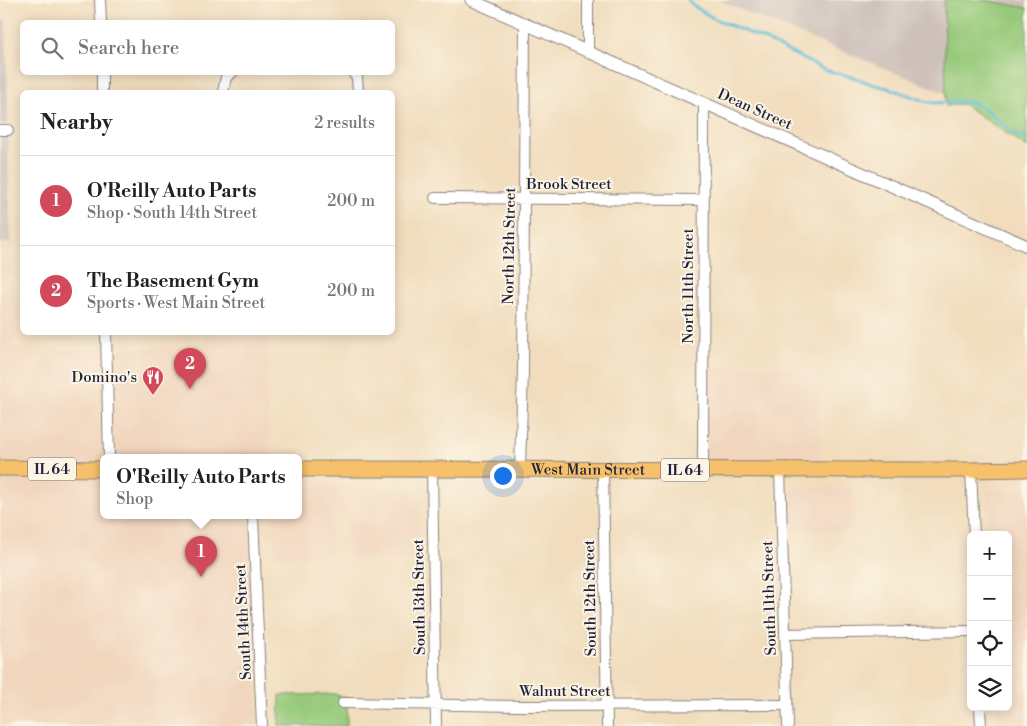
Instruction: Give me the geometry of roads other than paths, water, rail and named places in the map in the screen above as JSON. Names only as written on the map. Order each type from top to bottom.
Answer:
[{"type":"main road","name":"IL 64","points":[[0,468],[100,469]]},
{"type":"main road","name":"West Main Street","points":[[302,469],[1027,469]]},
{"type":"street","points":[[100,0],[101,20]]},
{"type":"street","name":"Dean Street","points":[[471,0],[1027,246]]},
{"type":"street","points":[[588,0],[588,52]]},
{"type":"street","name":"North 12th Street","points":[[520,468],[525,24]]},
{"type":"street","points":[[102,75],[102,90]]},
{"type":"street","points":[[223,90],[228,75]]},
{"type":"street","points":[[355,75],[357,77],[358,90]]},
{"type":"street","name":"North 11th Street","points":[[703,470],[704,103]]},
{"type":"street","name":"Brook Street","points":[[436,198],[703,200]]},
{"type":"street","points":[[106,335],[109,454]]},
{"type":"street","name":"South 13th Street","points":[[432,468],[436,726]]},
{"type":"street","name":"South 12th Street","points":[[603,469],[607,726]]},
{"type":"street","name":"South 11th Street","points":[[780,470],[788,726]]},
{"type":"street","points":[[971,470],[974,531]]},
{"type":"street","name":"South 14th Street","points":[[253,519],[262,726]]},
{"type":"street","points":[[786,634],[967,631]]},
{"type":"street","name":"Walnut Street","points":[[343,703],[606,706],[787,705]]},
{"type":"street","points":[[980,711],[981,726]]},
{"type":"waterway","points":[[688,0],[695,7],[715,19],[766,40],[825,70],[853,77],[925,101],[935,103],[965,101],[977,104],[1016,136],[1027,138]]},
{"type":"place","name":"The Basement Gym","points":[[190,389]]},
{"type":"place","name":"Domino's","points":[[153,396]]},
{"type":"place","name":"O'Reilly Auto Parts","points":[[201,577]]}]
